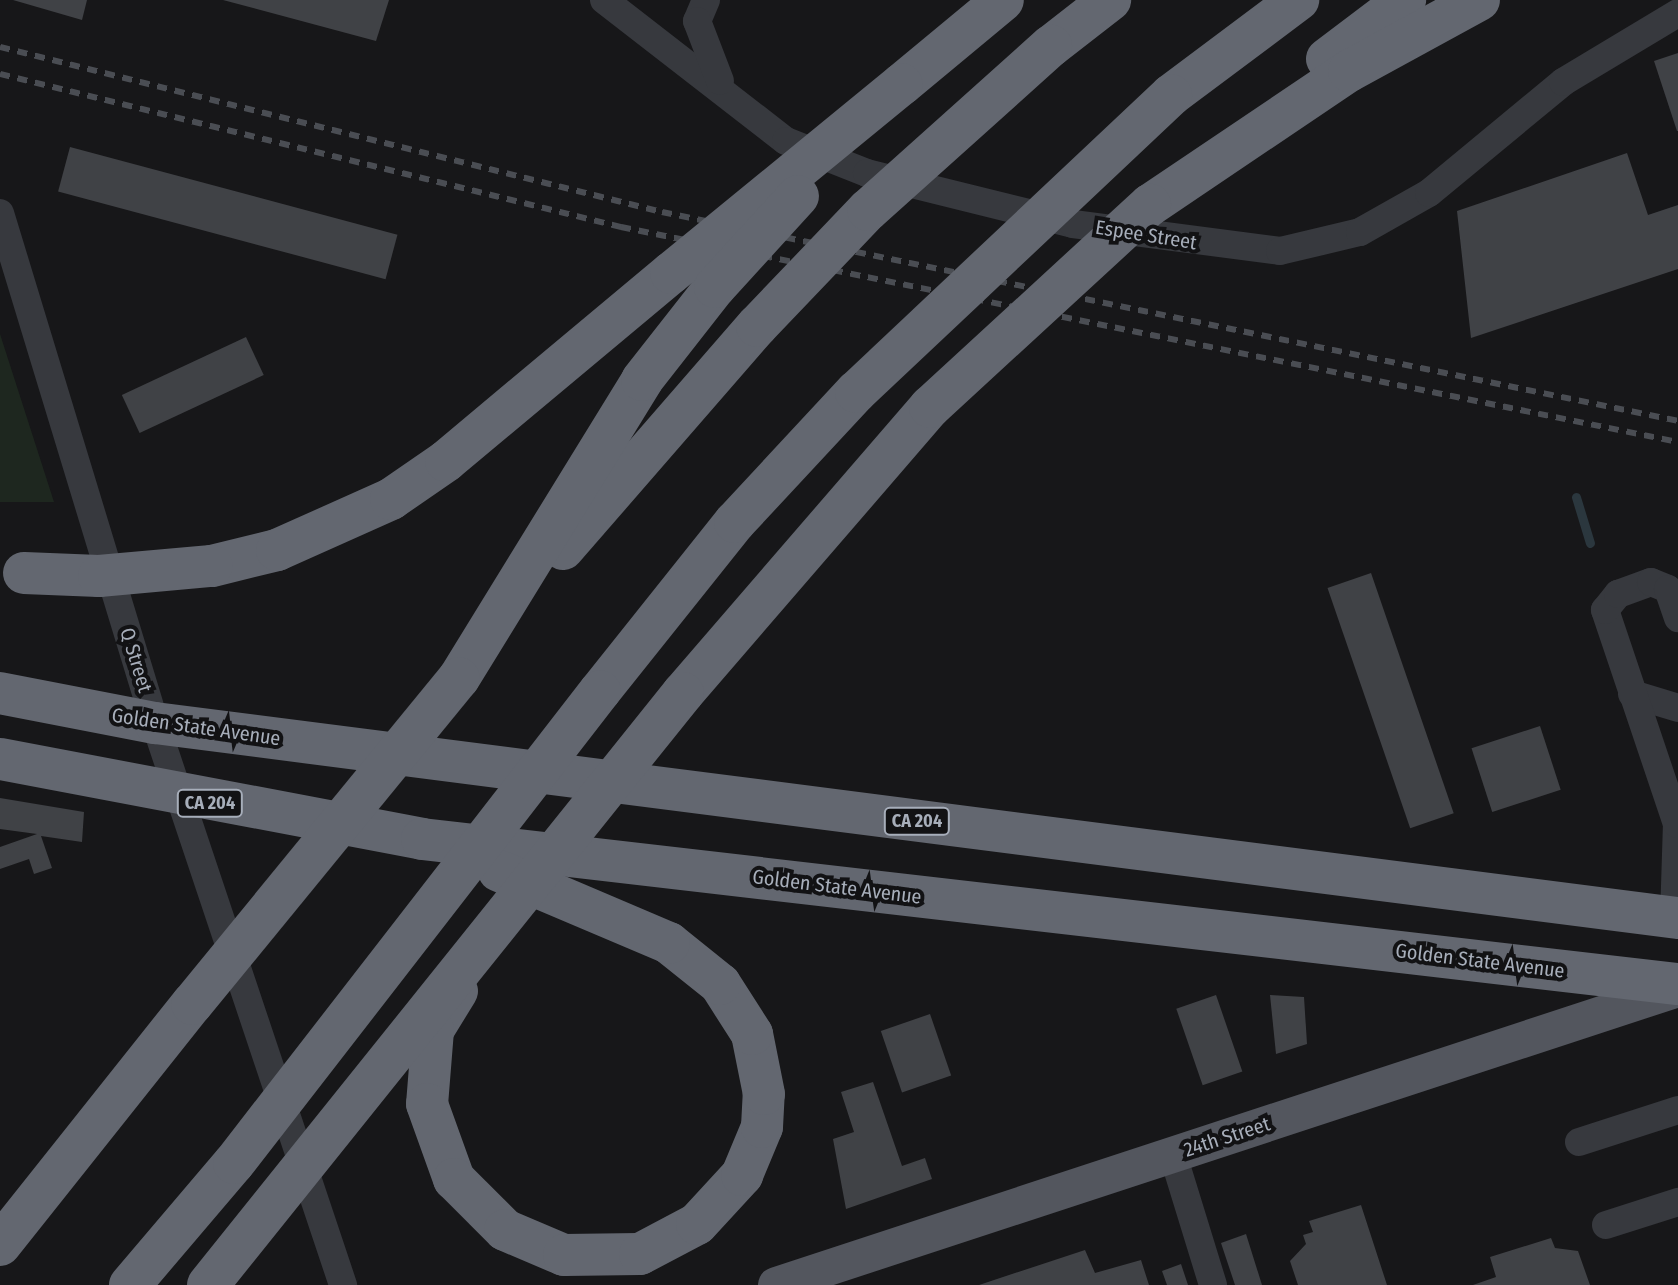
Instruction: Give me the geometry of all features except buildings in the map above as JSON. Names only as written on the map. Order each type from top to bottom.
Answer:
[{"type":"highway","points":[[12,572],[99,576],[212,566],[277,550],[391,499],[1003,0]]},
{"type":"highway","points":[[0,1245],[192,1004],[459,678],[757,326],[868,210],[1051,46],[1110,0]]},
{"type":"highway","points":[[130,1285],[234,1163],[735,522],[856,392],[1171,95],[1298,0]]},
{"type":"highway","points":[[208,1285],[683,693],[930,407],[1150,205],[1405,0]]},
{"type":"highway","points":[[1261,118],[1479,0]]},
{"type":"highway","points":[[459,678],[642,380],[715,287],[902,84]]},
{"type":"highway","name":"Golden State Avenue","points":[[0,693],[155,723],[1676,918]]},
{"type":"highway","name":"Golden State Avenue","points":[[0,759],[182,798],[422,839],[1678,986]]},
{"type":"highway","points":[[422,839],[669,943],[720,984],[740,1011],[760,1062],[762,1127],[742,1175],[697,1224],[640,1254],[564,1255],[505,1230],[454,1179],[435,1140],[426,1067],[433,1030],[502,918]]},
{"type":"main road","name":"24th Street","points":[[776,1285],[840,1275],[1173,1155],[1678,986]]},
{"type":"street","name":"Espee Street","points":[[604,0],[722,85],[786,141],[867,173],[1073,224],[1280,251],[1360,232],[1429,193],[1563,82],[1678,13]]},
{"type":"street","points":[[706,0],[697,21],[722,85]]},
{"type":"street","name":"Q Street","points":[[0,213],[155,723],[343,1285]]},
{"type":"street","points":[[1676,918],[1678,824],[1605,610],[1618,594],[1651,582],[1668,589],[1678,618]]},
{"type":"street","points":[[1632,694],[1678,708]]},
{"type":"street","points":[[1579,1142],[1678,1110]]},
{"type":"street","points":[[1173,1155],[1213,1285]]},
{"type":"street","points":[[1606,1225],[1678,1202]]},
{"type":"shaded area","points":[[0,334],[54,502],[0,502]]},
{"type":"waterway","points":[[1576,497],[1590,543]]},
{"type":"railway","points":[[0,47],[662,212],[1678,421]]},
{"type":"railway","points":[[0,74],[621,227],[1678,442]]}]
